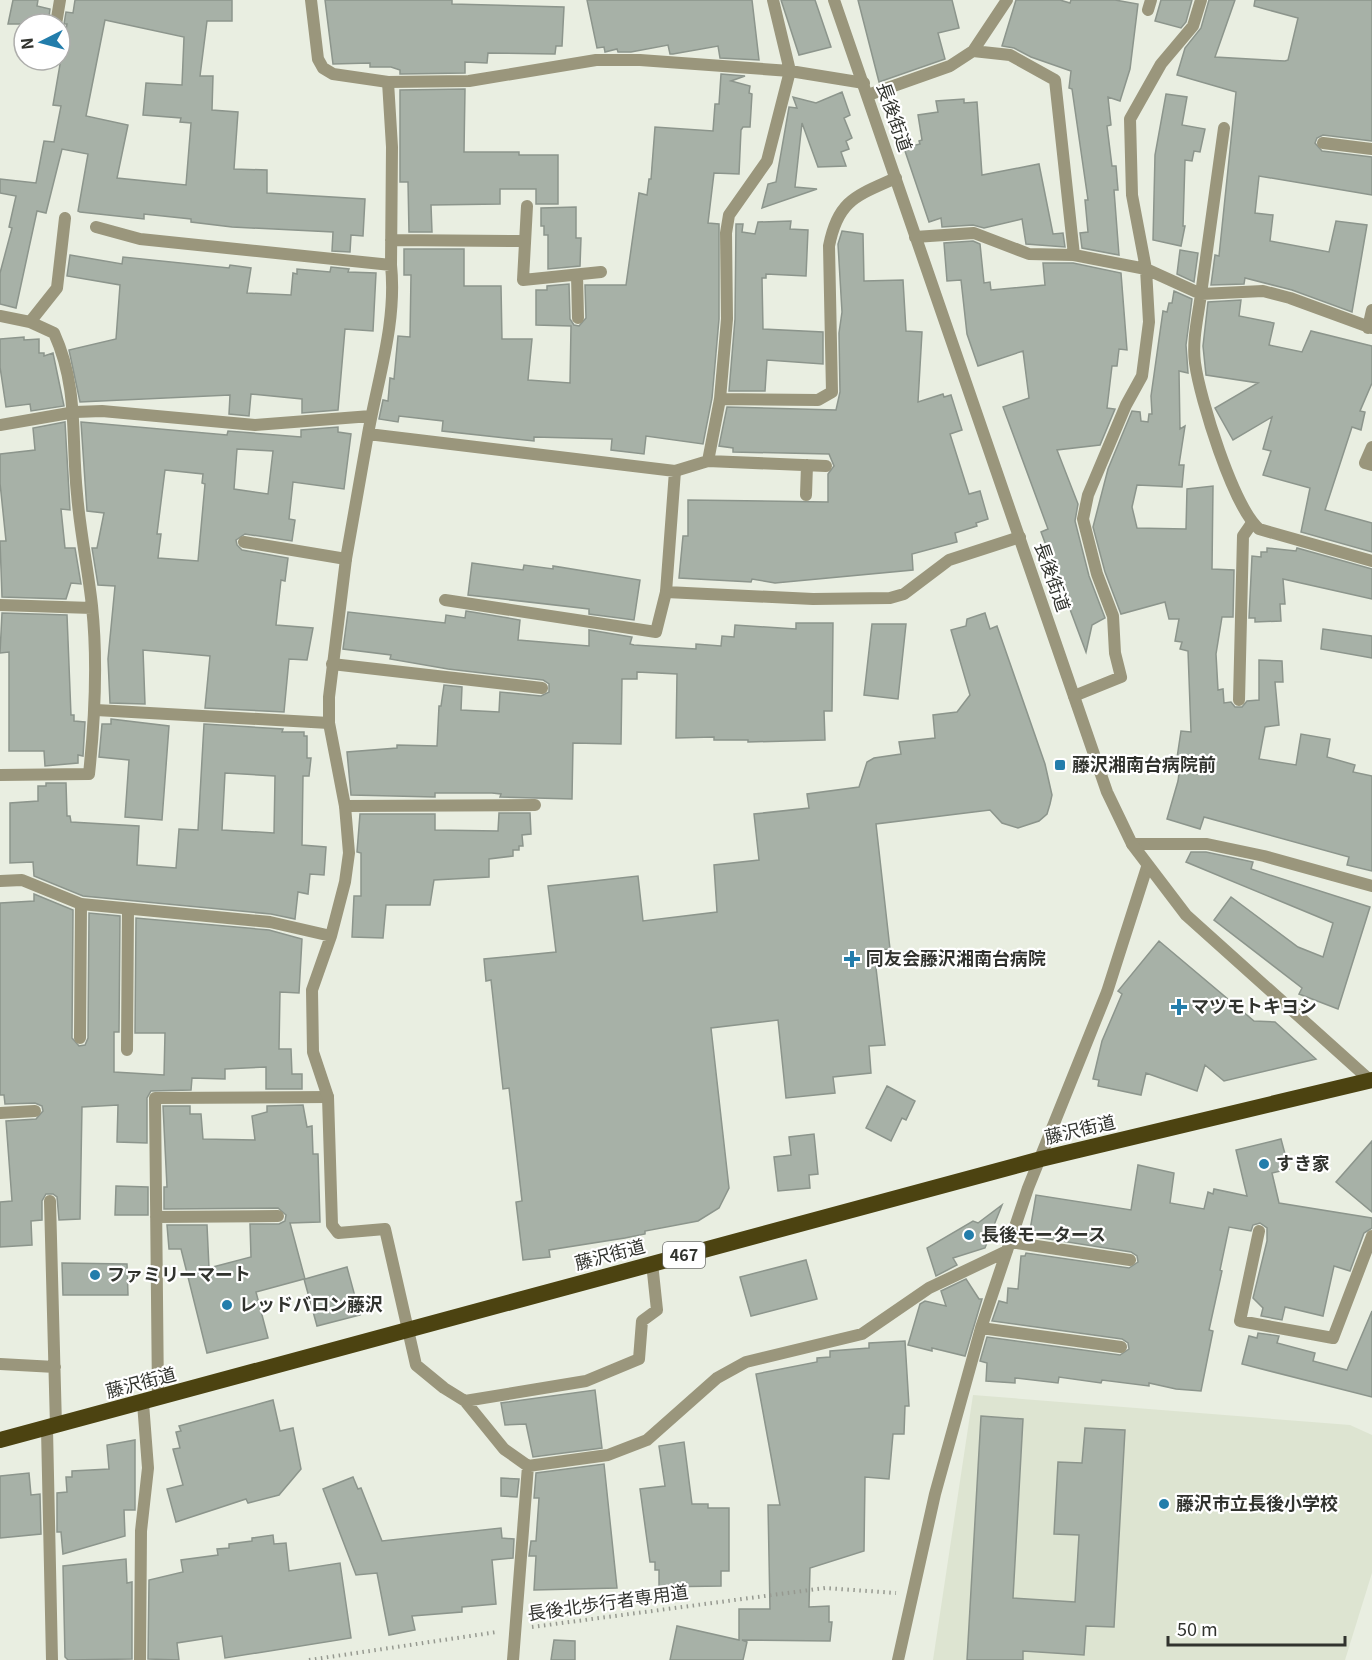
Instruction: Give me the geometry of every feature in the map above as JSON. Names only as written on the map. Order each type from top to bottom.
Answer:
[{"type":"highway","name":"藤沢街道","points":[[0,1440],[1041,1159],[1372,1081]]},
{"type":"street","points":[[311,0],[318,59],[323,68],[333,75],[388,82],[469,81],[596,60],[640,60],[789,71],[866,89],[950,66],[973,51],[1007,0]]},
{"type":"street","points":[[708,461],[720,399],[727,319],[726,233],[729,215],[767,161],[789,71],[773,0]]},
{"type":"street","name":"長後街道","points":[[834,0],[1107,792],[1132,844],[1147,867],[1194,922],[1372,1081]]},
{"type":"street","points":[[1074,696],[1121,677],[1115,653],[1113,616],[1097,574],[1083,519],[1088,495],[1126,405],[1142,376],[1149,322],[1146,269],[1132,195],[1130,119],[1161,64],[1193,26],[1201,0]]},
{"type":"street","points":[[973,51],[1010,55],[1055,80],[1074,255]]},
{"type":"street","points":[[388,82],[392,147],[391,265],[393,284],[390,327],[371,416],[346,559],[332,664],[329,723],[345,806],[349,853],[345,882],[331,936],[312,990],[313,1052],[328,1096],[332,1225],[338,1233],[385,1229],[416,1365],[444,1388],[465,1401],[504,1449],[528,1466],[608,1455],[647,1440],[717,1378],[746,1362],[862,1334],[929,1288],[1009,1246],[1130,1260]]},
{"type":"street","points":[[1224,128],[1194,339],[1195,362],[1202,399],[1231,479],[1252,523],[1259,529],[1372,561]]},
{"type":"street","points":[[1323,143],[1372,149]]},
{"type":"street","points":[[720,399],[818,400],[832,392],[828,246],[833,226],[844,206],[861,194],[896,178]]},
{"type":"street","points":[[527,206],[523,280],[602,272]]},
{"type":"street","points":[[30,322],[57,288],[66,218]]},
{"type":"street","points":[[96,227],[140,239],[391,265]]},
{"type":"street","points":[[915,237],[974,233],[1029,254],[1074,255],[1146,269],[1201,294],[1263,291],[1290,298],[1370,328],[1372,310]]},
{"type":"street","points":[[391,240],[524,241]]},
{"type":"street","points":[[578,274],[578,318]]},
{"type":"street","points":[[0,316],[30,322],[54,333],[61,348],[75,412],[76,493],[92,608],[96,710],[89,774],[0,775]]},
{"type":"street","points":[[0,425],[75,412],[102,411],[255,425],[371,416]]},
{"type":"street","points":[[368,434],[675,471],[708,461],[826,466]]},
{"type":"street","points":[[1372,447],[1365,463],[1372,465]]},
{"type":"street","points":[[806,495],[807,465]]},
{"type":"street","points":[[445,600],[656,632],[666,592],[675,471]]},
{"type":"street","points":[[1239,700],[1243,537],[1252,523]]},
{"type":"street","points":[[666,592],[813,599],[890,598],[904,594],[949,560],[1020,537]]},
{"type":"street","points":[[244,542],[346,559]]},
{"type":"street","points":[[0,605],[92,608]]},
{"type":"street","points":[[332,664],[542,688]]},
{"type":"street","points":[[96,710],[329,723]]},
{"type":"street","points":[[345,806],[535,805]]},
{"type":"street","points":[[1132,844],[1207,844],[1263,856],[1372,886]]},
{"type":"street","points":[[898,1660],[935,1494],[981,1328],[1028,1188],[1107,992],[1147,867]]},
{"type":"street","points":[[0,881],[22,880],[81,904],[270,922],[331,936]]},
{"type":"street","points":[[80,1038],[81,904]]},
{"type":"street","points":[[127,1050],[128,909]]},
{"type":"street","points":[[140,1660],[141,1531],[148,1468],[156,1217],[155,1098],[328,1096]]},
{"type":"street","points":[[0,1113],[34,1111]]},
{"type":"street","points":[[50,1201],[55,1367],[51,1427],[52,1660]]},
{"type":"street","points":[[156,1217],[278,1216]]},
{"type":"street","points":[[1259,1231],[1240,1321],[1333,1338],[1372,1236]]},
{"type":"street","points":[[465,1401],[586,1381],[639,1359],[642,1321],[657,1310],[652,1263]]},
{"type":"street","points":[[981,1328],[1121,1347]]},
{"type":"street","points":[[0,1364],[55,1367]]},
{"type":"street","points":[[513,1660],[528,1466]]},
{"type":"path","name":"長後北歩行者専用道","points":[[309,1660],[515,1629],[825,1588],[912,1595]]},
{"type":"shaded area","name":"藤沢市立長後小学校","points":[[973,1395],[1350,1425],[1372,1435],[1372,1573],[1345,1660],[933,1660]]},
{"type":"building","points":[[13,0],[38,0],[37,6],[50,9],[50,12],[12,12],[12,24],[8,24]]},
{"type":"building","points":[[75,0],[232,0],[232,21],[207,21],[200,76],[213,76],[212,110],[238,112],[234,169],[267,170],[267,193],[365,199],[363,236],[351,235],[350,252],[332,251],[333,232],[232,227],[191,222],[191,219],[144,214],[144,219],[80,212],[78,211],[88,154],[62,149],[46,213],[37,211],[16,308],[0,304],[0,273],[12,228],[9,227],[16,196],[0,193],[0,179],[36,183],[44,141],[54,142],[61,106],[53,105],[59,72],[72,72],[72,13]],"holes":[[[105,20],[184,37],[182,85],[146,83],[143,115],[181,118],[180,122],[191,123],[186,185],[117,178],[128,125],[86,116]]]},
{"type":"building","points":[[325,0],[452,0],[452,4],[564,7],[562,46],[556,46],[555,54],[488,53],[487,63],[465,62],[465,73],[400,74],[400,70],[391,67],[370,67],[370,63],[333,64]]},
{"type":"building","points":[[587,0],[752,0],[759,60],[720,58],[718,46],[673,54],[670,54],[668,45],[631,52],[618,52],[617,49],[605,52],[604,47],[597,48]]},
{"type":"building","points":[[781,0],[815,0],[831,47],[799,55]]},
{"type":"building","points":[[858,0],[952,0],[959,28],[938,33],[945,59],[879,82]]},
{"type":"building","points":[[1016,0],[1060,0],[1070,3],[1071,0],[1115,0],[1138,4],[1130,69],[1120,101],[1108,97],[1111,125],[1107,126],[1112,166],[1116,166],[1118,190],[1114,190],[1119,255],[1082,248],[1080,233],[1088,232],[1085,200],[1088,200],[1072,89],[1069,88],[1071,71],[1031,57],[1014,48],[1002,46]]},
{"type":"building","points":[[1161,0],[1192,0],[1186,22],[1181,28],[1155,21]]},
{"type":"building","points":[[1209,0],[1235,0],[1215,57],[1285,61],[1288,60],[1298,18],[1254,6],[1255,0],[1372,0],[1372,141],[1323,135],[1317,138],[1315,143],[1322,151],[1372,157],[1372,195],[1259,176],[1255,213],[1273,215],[1270,241],[1329,252],[1336,221],[1367,225],[1352,312],[1292,290],[1245,278],[1244,284],[1211,285],[1215,255],[1219,256],[1236,92],[1177,75],[1185,48],[1201,28]]},
{"type":"building","points":[[721,74],[745,76],[731,81],[750,86],[749,93],[752,94],[750,127],[743,127],[741,130],[739,174],[714,173],[708,223],[719,224],[719,319],[712,398],[703,444],[646,436],[644,454],[611,450],[612,439],[534,437],[534,441],[442,431],[443,421],[399,416],[398,422],[379,419],[383,400],[388,401],[390,378],[394,379],[398,336],[410,337],[411,275],[404,275],[404,249],[464,249],[464,286],[501,286],[502,339],[532,339],[528,380],[570,383],[571,326],[536,325],[536,290],[547,290],[547,286],[569,284],[570,319],[574,325],[579,326],[586,318],[585,285],[626,285],[639,193],[647,195],[649,179],[651,179],[655,127],[713,131],[715,104],[719,104]]},
{"type":"building","points":[[465,89],[464,152],[558,155],[558,204],[536,204],[536,189],[500,189],[500,204],[431,205],[432,232],[409,232],[408,182],[400,182],[400,90]]},
{"type":"building","points":[[842,92],[850,115],[844,118],[852,138],[846,141],[849,149],[841,152],[846,166],[818,167],[802,123],[795,187],[817,189],[762,208],[768,184],[776,182],[789,107],[797,108],[793,97],[816,103]]},
{"type":"building","points":[[1166,94],[1187,97],[1182,125],[1205,129],[1200,152],[1194,151],[1192,161],[1185,160],[1183,226],[1185,226],[1181,246],[1153,240],[1155,155]]},
{"type":"building","points":[[964,99],[964,103],[977,102],[982,175],[1039,164],[1053,234],[1063,233],[1065,247],[1026,244],[1022,219],[984,228],[973,225],[942,227],[941,218],[929,222],[904,148],[920,144],[919,141],[922,140],[918,115],[938,112],[936,101]]},
{"type":"building","points":[[576,207],[576,238],[581,238],[580,266],[548,269],[548,235],[544,235],[544,226],[541,226],[541,208]]},
{"type":"building","points":[[791,221],[790,229],[808,230],[806,276],[766,274],[766,278],[762,278],[763,329],[823,332],[823,364],[767,360],[765,391],[729,391],[735,319],[736,224],[743,224],[742,232],[755,234],[758,222]]},
{"type":"building","points":[[842,231],[863,234],[864,281],[903,280],[906,331],[922,332],[918,402],[943,394],[944,397],[951,395],[962,430],[950,434],[969,494],[980,491],[988,519],[976,523],[977,526],[955,533],[957,542],[912,554],[913,570],[775,583],[752,579],[751,582],[679,578],[683,536],[688,536],[688,500],[828,502],[828,474],[834,466],[829,454],[733,452],[733,448],[719,446],[727,407],[836,410],[840,392],[839,333],[842,312],[838,244]]},
{"type":"building","points":[[973,241],[980,244],[984,283],[990,282],[991,290],[1045,285],[1043,263],[1073,263],[1121,273],[1127,350],[1119,349],[1117,366],[1112,366],[1107,408],[1115,409],[1100,445],[1057,450],[1078,504],[1075,521],[1089,576],[1105,618],[1092,625],[1086,652],[1041,532],[1048,529],[1003,407],[1029,398],[1023,351],[978,366],[967,334],[961,280],[947,281],[944,243]]},
{"type":"building","points":[[1180,250],[1198,253],[1194,282],[1177,274]]},
{"type":"building","points":[[70,255],[122,264],[123,257],[229,268],[230,265],[251,268],[247,293],[291,295],[293,273],[297,274],[297,269],[330,272],[331,267],[349,269],[348,272],[376,273],[373,331],[345,329],[338,410],[302,413],[302,399],[251,394],[249,416],[229,414],[230,395],[80,402],[69,350],[116,339],[120,285],[67,276]]},
{"type":"building","points":[[1174,291],[1192,299],[1186,345],[1188,373],[1179,371],[1180,429],[1185,426],[1179,465],[1184,465],[1182,487],[1137,485],[1132,507],[1137,528],[1186,529],[1187,489],[1213,486],[1212,569],[1234,570],[1233,617],[1222,617],[1216,654],[1218,690],[1223,689],[1224,703],[1231,702],[1235,707],[1242,707],[1247,701],[1259,700],[1259,660],[1282,661],[1283,682],[1275,682],[1279,725],[1265,727],[1259,759],[1296,765],[1301,734],[1330,739],[1327,757],[1355,765],[1353,772],[1372,776],[1372,871],[1347,865],[1349,857],[1204,817],[1200,829],[1167,819],[1178,781],[1181,759],[1177,758],[1181,731],[1191,732],[1188,651],[1180,649],[1182,642],[1175,641],[1179,619],[1169,619],[1165,602],[1121,614],[1105,572],[1093,527],[1108,469],[1132,411],[1140,412],[1141,421],[1148,422],[1149,414],[1152,414],[1151,396],[1163,311],[1167,312],[1169,303],[1172,303]]},
{"type":"building","points":[[1241,300],[1239,316],[1274,323],[1269,345],[1302,352],[1311,331],[1372,346],[1372,383],[1360,411],[1365,412],[1361,430],[1352,427],[1325,510],[1372,523],[1372,552],[1301,532],[1310,488],[1263,475],[1271,451],[1263,449],[1272,417],[1233,440],[1215,408],[1258,383],[1206,375],[1203,346],[1208,302]]},
{"type":"building","points":[[24,337],[24,340],[39,339],[39,353],[44,353],[44,356],[53,353],[64,406],[31,411],[30,404],[6,407],[0,367],[0,339]]},
{"type":"building","points":[[65,422],[70,510],[61,509],[65,548],[75,548],[81,584],[71,583],[66,599],[2,597],[0,541],[6,541],[0,483],[0,454],[35,450],[33,428]]},
{"type":"building","points":[[81,422],[227,435],[228,431],[301,437],[301,430],[338,427],[338,432],[351,434],[344,489],[293,482],[289,519],[295,520],[292,541],[245,534],[236,540],[242,550],[288,558],[285,581],[281,580],[276,625],[313,628],[307,660],[289,659],[284,712],[205,708],[210,656],[143,650],[145,704],[110,703],[108,659],[115,586],[98,585],[92,548],[97,548],[104,513],[87,511]],"holes":[[[237,449],[273,451],[268,494],[234,489]],[[165,470],[203,474],[202,483],[205,484],[198,561],[158,558],[161,534],[157,534]]]},
{"type":"building","points":[[1267,548],[1296,551],[1297,548],[1372,569],[1372,599],[1283,579],[1285,604],[1280,604],[1281,621],[1255,622],[1255,618],[1249,618],[1252,556],[1261,557],[1261,552],[1267,552]]},
{"type":"building","points":[[472,563],[523,570],[524,565],[553,569],[553,566],[640,580],[634,620],[589,614],[589,609],[468,595]]},
{"type":"building","points":[[466,611],[520,620],[518,640],[589,646],[589,630],[632,637],[630,644],[634,645],[696,649],[696,644],[721,646],[722,636],[734,637],[735,625],[796,629],[796,623],[833,623],[832,711],[824,711],[825,740],[748,742],[748,740],[714,740],[714,737],[676,738],[677,674],[637,672],[637,679],[622,679],[621,744],[573,743],[572,799],[500,797],[501,794],[492,793],[435,793],[435,797],[351,795],[347,752],[397,748],[397,745],[437,746],[439,706],[441,706],[444,685],[462,687],[461,710],[499,712],[500,692],[541,696],[549,692],[549,684],[543,680],[448,669],[390,659],[391,655],[343,649],[348,612],[445,623],[446,615],[465,618]]},
{"type":"building","points":[[2,613],[67,615],[71,715],[74,715],[74,721],[85,722],[83,756],[78,755],[78,763],[45,766],[44,751],[9,751],[9,652],[0,653]]},
{"type":"building","points":[[985,613],[990,629],[997,626],[1045,764],[1052,795],[1050,804],[1047,814],[1039,821],[1018,828],[1002,823],[990,810],[876,824],[890,949],[874,951],[885,1045],[869,1046],[871,1073],[833,1077],[835,1093],[786,1098],[778,1020],[711,1028],[729,1188],[719,1208],[698,1221],[645,1231],[645,1234],[625,1238],[549,1250],[550,1257],[523,1260],[516,1202],[522,1201],[509,1088],[503,1089],[491,980],[486,981],[484,959],[556,952],[548,886],[638,876],[643,921],[717,912],[714,865],[759,860],[754,814],[809,808],[807,794],[859,787],[867,762],[874,758],[901,754],[899,742],[935,738],[933,715],[957,712],[970,695],[951,630],[966,626],[967,619]]},
{"type":"building","points":[[872,624],[906,624],[898,699],[864,695]]},
{"type":"building","points":[[1323,629],[1372,636],[1372,658],[1321,649]]},
{"type":"building","points":[[111,719],[169,726],[162,820],[125,817],[129,760],[99,757],[102,724],[111,724]]},
{"type":"building","points":[[204,724],[304,732],[304,736],[307,736],[307,758],[311,758],[309,776],[303,776],[302,845],[326,847],[324,875],[310,874],[308,894],[298,892],[295,919],[271,914],[83,896],[34,876],[33,862],[10,863],[10,803],[38,801],[38,786],[46,786],[46,783],[66,783],[67,816],[70,816],[71,822],[139,826],[137,865],[176,868],[179,829],[198,830]],"holes":[[[225,773],[275,776],[274,833],[222,830]]]},
{"type":"building","points":[[499,813],[530,813],[531,834],[522,835],[523,846],[519,846],[519,850],[513,850],[513,856],[489,859],[489,877],[434,880],[430,905],[386,905],[383,938],[352,937],[354,896],[361,896],[361,853],[357,852],[360,814],[435,814],[435,830],[498,831]]},
{"type":"building","points":[[1191,852],[1206,852],[1253,862],[1251,869],[1370,907],[1338,1009],[1299,994],[1302,988],[1214,920],[1231,897],[1298,947],[1323,957],[1333,923],[1186,862]]},
{"type":"building","points":[[34,894],[73,910],[72,1038],[79,1046],[85,1045],[88,1038],[89,913],[120,916],[119,1032],[114,1032],[114,1072],[164,1075],[165,1033],[135,1033],[136,918],[269,930],[302,939],[299,993],[280,992],[279,1049],[291,1049],[292,1074],[302,1074],[302,1089],[266,1089],[266,1067],[225,1069],[225,1079],[192,1078],[191,1090],[151,1091],[147,1098],[147,1143],[117,1142],[118,1105],[82,1107],[80,1219],[59,1220],[57,1197],[53,1194],[46,1194],[42,1201],[42,1220],[31,1221],[32,1245],[0,1247],[0,1202],[12,1201],[6,1121],[36,1119],[43,1111],[42,1106],[35,1103],[5,1104],[4,1095],[0,1095],[0,903],[34,901]]},
{"type":"building","points":[[1159,941],[1254,1021],[1275,1022],[1316,1059],[1224,1081],[1205,1065],[1197,1091],[1146,1073],[1141,1095],[1098,1086],[1099,1080],[1093,1079],[1102,1041],[1122,994],[1118,991]]},
{"type":"building","points":[[887,1086],[915,1101],[906,1120],[902,1118],[891,1141],[866,1128]]},
{"type":"building","points":[[303,1105],[307,1127],[312,1126],[313,1154],[318,1154],[320,1222],[290,1223],[305,1279],[347,1267],[360,1315],[317,1326],[304,1279],[256,1292],[268,1338],[207,1353],[181,1249],[169,1249],[167,1225],[207,1225],[209,1268],[251,1257],[250,1224],[279,1224],[285,1221],[286,1215],[278,1208],[164,1209],[164,1187],[167,1187],[163,1106],[190,1106],[190,1114],[201,1114],[203,1139],[255,1140],[252,1116],[267,1112],[267,1106]]},
{"type":"building","points":[[814,1134],[818,1174],[809,1175],[810,1188],[778,1191],[774,1157],[791,1155],[789,1137]]},
{"type":"building","points":[[1281,1139],[1289,1169],[1272,1173],[1279,1203],[1372,1218],[1372,1228],[1364,1233],[1350,1271],[1334,1266],[1323,1316],[1285,1307],[1282,1320],[1261,1316],[1263,1308],[1253,1298],[1267,1241],[1267,1228],[1260,1223],[1253,1225],[1251,1231],[1229,1227],[1209,1330],[1213,1331],[1201,1391],[1176,1389],[1149,1383],[1149,1386],[1102,1380],[1101,1383],[1059,1377],[1058,1383],[1015,1378],[1015,1383],[986,1381],[987,1363],[980,1361],[987,1337],[1120,1355],[1129,1349],[1128,1343],[1122,1339],[992,1321],[999,1301],[1007,1303],[1008,1288],[1018,1289],[1021,1256],[1025,1256],[1026,1253],[1129,1268],[1138,1262],[1137,1256],[1131,1252],[1029,1236],[1036,1195],[1131,1210],[1138,1165],[1174,1173],[1170,1203],[1204,1209],[1208,1192],[1213,1194],[1214,1189],[1247,1196],[1236,1150]]},
{"type":"building","points":[[1372,1141],[1372,1212],[1336,1182]]},
{"type":"building","points":[[116,1186],[148,1187],[148,1215],[115,1215]]},
{"type":"building","name":"長後モータース","points":[[1002,1205],[985,1248],[953,1258],[957,1265],[936,1276],[927,1248],[973,1221],[978,1223]]},
{"type":"building","points":[[806,1260],[817,1299],[751,1316],[740,1277]]},
{"type":"building","name":"ファミリーマート","points":[[62,1263],[127,1264],[128,1295],[63,1295]]},
{"type":"building","points":[[966,1279],[979,1299],[982,1299],[965,1356],[908,1345],[920,1304],[925,1301],[946,1306],[941,1291]]},
{"type":"building","points":[[1372,1311],[1372,1397],[1242,1364],[1249,1336],[1257,1338],[1258,1333],[1279,1336],[1277,1343],[1315,1353],[1313,1361],[1347,1370]]},
{"type":"building","points":[[905,1341],[909,1406],[905,1406],[904,1434],[893,1434],[889,1479],[865,1477],[864,1551],[810,1568],[809,1607],[829,1606],[829,1622],[832,1622],[830,1641],[742,1640],[747,1642],[743,1660],[670,1660],[677,1626],[739,1640],[739,1609],[770,1609],[768,1505],[780,1505],[756,1374],[817,1362],[817,1358],[830,1357],[830,1351],[869,1348],[869,1343]]},
{"type":"building","points":[[595,1390],[602,1448],[533,1457],[526,1424],[505,1425],[501,1403]]},
{"type":"building","points":[[273,1400],[280,1431],[293,1428],[301,1469],[279,1495],[248,1503],[246,1499],[176,1522],[167,1489],[183,1485],[173,1449],[180,1448],[176,1432],[181,1431],[179,1426]]},
{"type":"building","points":[[981,1416],[1023,1419],[1013,1598],[1075,1602],[1079,1535],[1054,1534],[1058,1462],[1082,1463],[1085,1428],[1125,1430],[1114,1627],[1086,1626],[1084,1655],[1023,1651],[1023,1660],[967,1660]]},
{"type":"building","points":[[135,1440],[135,1510],[124,1510],[125,1536],[63,1554],[61,1532],[57,1532],[57,1493],[67,1492],[66,1477],[72,1477],[72,1471],[109,1469],[107,1445]]},
{"type":"building","points":[[684,1442],[692,1504],[708,1504],[708,1508],[729,1508],[729,1571],[721,1571],[721,1586],[659,1587],[659,1570],[655,1570],[655,1562],[650,1562],[640,1489],[665,1486],[659,1446]]},
{"type":"building","points":[[604,1464],[617,1588],[534,1590],[536,1556],[529,1556],[531,1541],[536,1541],[539,1498],[534,1498],[536,1473]]},
{"type":"building","points":[[29,1473],[31,1495],[40,1494],[41,1534],[0,1538],[0,1476]]},
{"type":"building","points":[[353,1477],[358,1489],[361,1488],[382,1541],[501,1528],[502,1538],[514,1539],[513,1558],[492,1560],[496,1604],[462,1607],[462,1612],[412,1616],[415,1630],[389,1635],[377,1573],[356,1575],[323,1489]]},
{"type":"building","points":[[501,1478],[519,1479],[517,1497],[501,1496]]},
{"type":"building","points":[[273,1535],[274,1544],[286,1543],[289,1571],[340,1563],[351,1638],[225,1658],[222,1636],[177,1643],[179,1660],[148,1659],[149,1580],[183,1572],[181,1560],[218,1555],[217,1549],[229,1548],[229,1544]]},
{"type":"building","points":[[126,1559],[127,1583],[132,1582],[132,1659],[68,1660],[65,1657],[63,1566]]},
{"type":"building","points":[[554,1640],[575,1641],[575,1660],[551,1660]]},
{"type":"place","name":"藤沢湘南台病院前","points":[[1060,765]]},
{"type":"place","name":"同友会藤沢湘南台病院","points":[[852,959]]},
{"type":"place","name":"マツモトキヨシ","points":[[1179,1007]]},
{"type":"place","name":"すき家","points":[[1264,1164]]},
{"type":"place","name":"長後モータース","points":[[969,1235]]},
{"type":"place","name":"ファミリーマート","points":[[95,1275]]},
{"type":"place","name":"レッドバロン藤沢","points":[[227,1305]]},
{"type":"place","name":"藤沢市立長後小学校","points":[[1164,1504]]}]
